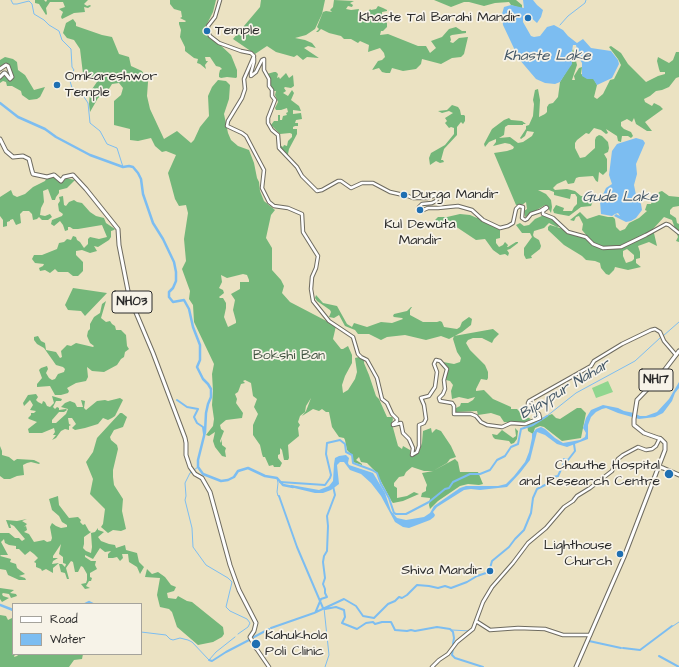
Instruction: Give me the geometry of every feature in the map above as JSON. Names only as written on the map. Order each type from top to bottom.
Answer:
[{"type":"main road","points":[[220,0],[215,17],[208,26],[210,36],[219,43],[251,53],[254,57],[251,76],[256,72],[263,59],[265,60],[264,70],[269,79],[269,86],[275,100],[268,118],[268,123],[272,130],[278,135],[278,148],[297,167],[302,176],[317,190],[322,190],[337,181],[341,181],[351,188],[362,183],[373,183],[390,192],[413,198],[428,198],[436,195],[438,197],[436,201],[422,204],[419,207],[419,210],[458,206],[472,210],[483,220],[500,228],[508,226],[512,223],[518,206],[523,207],[522,218],[525,220],[531,214],[540,211],[546,206],[547,208],[543,211],[543,214],[553,218],[568,232],[586,237],[593,244],[603,248],[621,247],[667,224],[679,233]]},
{"type":"main road","points":[[254,57],[244,79],[245,89],[242,98],[228,121],[228,126],[246,136],[264,170],[262,188],[268,202],[274,206],[288,208],[302,214],[303,232],[318,256],[316,268],[312,277],[311,289],[313,301],[329,321],[353,337],[359,356],[367,360],[377,378],[382,399],[387,403],[390,411],[397,419],[393,426],[401,424],[403,433],[409,439],[413,448],[413,455],[417,452],[419,446],[419,426],[425,421],[424,405],[421,398],[429,396],[435,387],[437,371],[434,364],[436,360],[440,361],[447,369],[444,380],[445,389],[439,398],[440,401],[452,403],[454,406],[454,414],[471,414],[476,416],[487,426],[502,427],[511,423],[525,424],[540,418],[539,414],[528,405],[529,401],[591,366],[594,360],[651,330],[655,329],[660,332],[661,338],[676,355]]},
{"type":"main road","points":[[0,69],[6,65],[8,66],[12,77],[10,79],[5,73],[0,77]]},
{"type":"main road","name":"NH03","points":[[0,139],[6,151],[13,157],[23,156],[29,159],[33,174],[47,177],[54,176],[61,180],[64,177],[73,175],[118,229],[119,245],[129,296],[153,353],[185,438],[186,456],[191,468],[202,478],[210,492],[230,565],[239,590],[256,623],[254,631],[250,637],[256,648]]},
{"type":"main road","name":"NH17","points":[[660,438],[643,433],[635,426],[634,422],[636,409],[639,397],[660,376],[679,351]]},
{"type":"main road","points":[[432,667],[448,654],[457,642],[473,629],[483,602],[495,582],[528,543],[546,528],[562,508],[612,471],[618,459],[623,454],[638,447],[648,450],[656,446],[660,438],[665,443],[665,448],[659,467],[626,552],[576,667]]},
{"type":"main road","points":[[659,467],[679,475]]},
{"type":"main road","points":[[476,621],[489,630],[513,628],[532,630],[545,629],[564,635],[590,635]]},
{"type":"main road","points":[[256,648],[268,667]]},
{"type":"green space","points":[[35,0],[44,0],[46,2],[47,0],[88,0],[84,4],[91,6],[88,8],[84,7],[85,12],[74,13],[62,19],[61,17],[63,12],[59,9],[65,7],[63,2],[50,2],[46,8],[46,15],[39,4],[35,3]]},
{"type":"green space","points":[[170,0],[216,0],[213,12],[204,33],[216,41],[231,55],[237,70],[236,78],[219,77],[220,70],[222,69],[216,66],[210,57],[205,57],[206,61],[208,61],[205,65],[206,69],[197,63],[198,59],[194,58],[185,51],[185,47],[180,37],[181,30],[179,22],[186,21],[180,18],[182,17],[181,11],[174,9],[170,4]]},
{"type":"green space","points":[[261,0],[325,0],[322,14],[315,29],[306,35],[295,38],[312,43],[316,48],[308,46],[304,48],[319,58],[307,57],[303,60],[297,55],[294,57],[276,52],[267,46],[255,54],[233,39],[260,7]]},
{"type":"green space","points":[[334,0],[354,1],[350,3],[353,5],[352,7],[348,6],[346,9],[359,9],[358,13],[363,16],[365,16],[370,9],[376,9],[378,6],[387,10],[382,12],[382,15],[385,19],[384,21],[387,23],[387,27],[381,31],[380,35],[388,34],[418,46],[426,46],[430,53],[436,48],[431,41],[442,37],[449,29],[456,27],[462,31],[466,31],[466,33],[450,36],[450,42],[453,43],[459,38],[468,37],[464,54],[461,57],[452,58],[441,64],[422,59],[421,64],[416,69],[403,71],[392,68],[390,73],[382,72],[379,68],[372,70],[378,61],[385,57],[380,48],[368,52],[369,45],[360,41],[358,43],[351,39],[344,39],[341,36],[321,29],[316,32],[319,29],[317,27],[323,12],[332,12],[330,10],[333,7]]},
{"type":"green space","points":[[434,0],[516,0],[522,5],[522,8],[511,5],[509,2],[495,3],[484,6],[464,2],[451,7]]},
{"type":"green space","name":"Bokshi Ban","points":[[73,19],[76,26],[112,37],[119,54],[129,57],[131,66],[142,71],[148,82],[147,96],[150,109],[164,139],[177,131],[191,143],[200,127],[209,116],[208,96],[212,87],[218,80],[226,81],[230,85],[229,99],[224,114],[228,133],[231,140],[238,146],[249,150],[264,201],[275,210],[271,215],[266,238],[272,248],[272,270],[281,280],[284,286],[282,293],[290,302],[336,326],[333,339],[341,349],[348,346],[352,355],[352,363],[342,385],[343,393],[348,390],[355,379],[357,372],[355,358],[359,357],[364,360],[376,396],[379,399],[387,417],[392,417],[393,419],[392,424],[398,446],[402,449],[403,446],[410,450],[410,455],[412,457],[419,452],[422,443],[423,431],[431,428],[432,433],[436,429],[441,431],[451,446],[456,457],[450,459],[447,463],[433,471],[424,471],[412,467],[404,476],[399,477],[394,483],[394,486],[397,488],[397,498],[407,496],[414,492],[419,494],[403,501],[393,503],[376,472],[367,463],[361,462],[359,457],[356,460],[362,465],[353,462],[352,455],[347,450],[344,438],[339,437],[332,427],[329,412],[322,409],[319,411],[313,409],[302,416],[306,411],[311,398],[306,406],[305,412],[300,416],[298,422],[300,425],[298,428],[299,436],[288,445],[288,460],[284,460],[282,450],[280,448],[278,458],[282,463],[280,467],[274,467],[273,465],[269,466],[265,457],[263,457],[260,445],[253,435],[253,425],[258,414],[254,407],[257,399],[253,396],[251,383],[245,380],[243,381],[245,383],[241,384],[238,392],[235,394],[237,399],[236,403],[243,413],[242,418],[226,420],[220,425],[221,429],[224,431],[220,441],[221,443],[222,439],[222,445],[226,448],[226,457],[222,456],[215,447],[213,441],[215,432],[209,436],[206,435],[213,426],[214,419],[212,405],[212,374],[214,364],[194,322],[193,305],[189,299],[190,291],[182,269],[186,261],[184,239],[188,213],[186,205],[179,206],[175,199],[168,173],[176,155],[166,151],[162,152],[155,146],[151,138],[138,141],[130,140],[130,129],[114,125],[114,101],[121,95],[123,88],[119,83],[112,84],[107,92],[98,98],[90,112],[90,92],[99,79],[90,79],[83,74],[80,49],[74,40],[67,38],[63,33],[66,23]],"holes":[[[243,274],[247,275],[249,282],[240,282],[240,289],[231,294],[235,300],[233,310],[236,323],[228,327],[224,317],[226,303],[223,298],[219,297],[224,293],[223,290],[219,288],[222,282],[221,275],[227,278]]]},
{"type":"green space","points":[[611,46],[621,53],[628,64],[646,82],[665,74],[665,72],[660,72],[657,61],[658,57],[669,63],[673,60],[676,52],[679,52],[679,77],[676,78],[669,87],[656,91],[644,99],[645,102],[652,106],[654,103],[663,109],[645,122],[652,131],[647,131],[636,124],[634,118],[632,122],[627,119],[621,122],[621,126],[631,132],[633,136],[631,138],[628,136],[622,136],[621,142],[618,141],[617,136],[606,129],[608,133],[606,134],[601,130],[594,128],[589,134],[586,133],[575,143],[575,148],[580,158],[585,157],[595,148],[596,137],[599,135],[602,136],[608,142],[609,148],[608,152],[604,154],[607,159],[607,171],[603,175],[599,172],[598,182],[593,176],[579,177],[576,178],[574,183],[568,184],[566,180],[557,184],[553,188],[555,190],[567,189],[575,191],[581,196],[589,196],[593,201],[591,206],[581,207],[569,216],[554,213],[553,210],[556,205],[564,208],[563,211],[572,211],[577,204],[577,197],[575,194],[571,194],[570,199],[554,195],[554,192],[549,190],[538,190],[546,194],[551,200],[551,213],[545,205],[525,217],[524,211],[527,209],[526,202],[522,205],[516,205],[494,153],[507,151],[513,149],[514,147],[505,143],[493,146],[496,139],[489,142],[485,147],[484,144],[492,129],[509,118],[511,120],[522,121],[526,124],[508,125],[505,127],[504,135],[499,138],[510,137],[518,143],[523,142],[532,136],[534,132],[527,131],[525,136],[521,139],[520,138],[533,116],[533,100],[535,90],[538,89],[540,100],[539,117],[547,112],[547,107],[549,104],[553,103],[558,97],[560,82],[572,62],[570,57],[573,49],[577,65],[572,80],[575,80],[574,76],[579,68],[582,67],[581,74],[594,79],[597,85],[594,97],[597,99],[603,94],[610,80],[614,79],[621,65],[609,47]]},
{"type":"green space","points":[[5,57],[13,59],[17,62],[18,70],[25,75],[34,90],[45,87],[40,97],[29,100],[22,95],[21,91],[12,86],[7,86],[6,82],[3,81],[0,83],[0,79],[6,75],[9,79],[13,77],[9,64],[0,67],[0,60]]},
{"type":"green space","points":[[274,72],[278,74],[277,78],[279,77],[280,79],[286,73],[289,78],[293,75],[294,86],[291,88],[285,87],[284,88],[286,91],[283,93],[288,96],[292,90],[294,93],[291,100],[299,106],[301,111],[293,110],[293,114],[301,113],[302,119],[296,120],[295,123],[298,123],[298,126],[293,127],[293,129],[297,129],[297,134],[289,149],[289,157],[280,150],[280,145],[283,147],[284,145],[287,146],[292,134],[280,134],[271,125],[274,121],[278,121],[278,115],[280,115],[280,120],[282,120],[283,116],[287,115],[286,113],[288,112],[287,108],[276,110],[275,108],[278,102],[275,95],[276,91],[273,91],[269,85],[267,74]]},
{"type":"green space","points":[[452,105],[458,107],[461,115],[465,116],[465,121],[463,124],[461,122],[457,127],[457,135],[444,149],[441,160],[444,162],[440,163],[436,161],[430,165],[429,158],[431,153],[445,145],[454,134],[454,128],[449,128],[445,123],[447,121],[445,118],[453,113],[449,111],[442,113],[438,111],[447,110]]},
{"type":"green space","points":[[54,177],[60,182],[65,178],[75,180],[67,188],[59,190],[55,200],[52,200],[48,189],[43,191],[44,202],[40,215],[45,216],[50,214],[52,217],[48,220],[42,220],[39,217],[33,220],[32,214],[29,211],[23,211],[20,214],[21,223],[16,225],[13,219],[7,222],[7,226],[3,227],[3,220],[0,216],[0,197],[11,190],[13,195],[17,197],[25,194],[46,179]]},
{"type":"green space","points":[[662,191],[669,196],[679,197],[679,206],[673,207],[670,210],[670,214],[676,218],[677,223],[679,224],[679,242],[676,241],[678,237],[672,220],[664,217],[653,229],[657,246],[649,242],[638,246],[640,258],[636,259],[636,263],[641,267],[628,270],[615,267],[609,275],[606,274],[601,268],[600,263],[586,260],[564,245],[548,230],[550,225],[587,236],[582,230],[583,224],[579,216],[576,217],[574,221],[570,220],[580,212],[587,219],[599,215],[613,217],[615,219],[616,227],[620,231],[625,229],[629,223],[639,218],[647,211],[645,210],[647,204],[651,204],[652,201],[659,198],[659,192]],"holes":[[[627,249],[634,255],[634,259],[626,263],[623,256],[623,251]]]},
{"type":"green space","points":[[63,196],[64,205],[66,206],[69,202],[74,200],[82,203],[90,212],[96,216],[104,218],[106,223],[115,229],[111,231],[111,237],[109,240],[98,247],[94,246],[97,251],[90,253],[82,250],[76,251],[76,255],[83,262],[83,271],[78,276],[73,276],[68,272],[58,272],[55,269],[50,273],[45,270],[40,271],[39,268],[44,264],[35,263],[32,259],[34,255],[42,255],[57,249],[59,243],[64,242],[67,239],[71,240],[73,236],[76,237],[84,248],[88,244],[88,239],[90,237],[99,239],[107,237],[102,225],[78,229],[68,227],[68,230],[65,231],[60,221],[54,226],[51,224],[52,220],[62,216],[63,214],[59,211],[58,204],[60,201],[59,197]]},
{"type":"green space","points":[[460,214],[480,218],[500,230],[500,238],[496,239],[496,243],[499,247],[505,242],[508,245],[507,247],[516,242],[518,243],[507,250],[509,253],[508,256],[505,254],[500,255],[493,250],[485,239],[476,240],[455,226],[450,227],[441,225],[435,220],[438,217],[447,217]]},
{"type":"green space","points":[[544,215],[551,218],[561,226],[557,227],[549,223],[544,228],[534,231],[533,235],[539,240],[541,246],[540,249],[531,256],[532,258],[526,259],[524,255],[524,248],[532,237],[530,233],[522,233],[516,225],[520,223],[524,226],[529,225],[535,219]]},
{"type":"green space","points":[[73,288],[107,293],[85,316],[81,311],[68,310],[65,305]]},
{"type":"green space","points":[[316,295],[323,303],[337,306],[347,324],[352,327],[354,323],[367,327],[381,322],[392,323],[403,319],[394,317],[394,314],[407,311],[411,307],[410,315],[423,322],[440,321],[444,327],[457,329],[460,327],[462,322],[469,317],[472,319],[471,325],[449,339],[441,336],[426,340],[405,335],[387,337],[381,340],[369,334],[358,334],[355,330],[345,326],[339,315],[334,318],[329,317],[331,312],[330,310],[317,301],[315,298]]},
{"type":"green space","points":[[106,301],[101,318],[106,322],[110,321],[115,326],[116,330],[121,330],[126,335],[127,346],[129,349],[125,352],[124,357],[117,365],[104,372],[92,371],[87,367],[88,377],[86,381],[76,383],[67,388],[69,391],[68,393],[55,395],[50,386],[37,387],[37,384],[42,378],[39,370],[41,368],[47,366],[48,369],[46,373],[52,380],[55,379],[58,374],[64,372],[65,369],[56,365],[44,348],[37,344],[34,337],[38,336],[41,341],[45,343],[46,350],[56,352],[60,358],[62,357],[61,351],[67,345],[71,346],[76,343],[93,347],[94,346],[90,343],[87,336],[88,331],[94,317],[100,313],[102,304]]},
{"type":"green space","points":[[493,329],[499,334],[492,343],[482,338],[473,338],[468,340],[466,343],[470,350],[485,365],[488,372],[487,380],[481,379],[476,391],[484,390],[493,399],[511,407],[511,409],[517,409],[523,415],[531,419],[524,423],[504,422],[500,416],[491,413],[478,415],[477,411],[456,412],[456,408],[460,406],[461,403],[468,403],[475,397],[468,399],[459,397],[452,399],[451,391],[453,385],[450,381],[446,380],[448,367],[443,362],[454,364],[460,362],[461,358],[457,352],[453,339],[454,336]]},
{"type":"green space","points":[[608,381],[613,392],[596,398],[592,388]]},
{"type":"green space","points":[[36,394],[38,397],[36,400],[38,402],[42,404],[43,401],[50,407],[54,403],[52,396],[62,399],[61,401],[56,401],[53,407],[55,409],[57,407],[59,408],[59,410],[67,410],[64,412],[59,412],[52,420],[52,423],[56,423],[66,414],[68,409],[61,407],[70,401],[75,403],[77,407],[83,407],[81,400],[85,401],[84,408],[86,410],[97,401],[108,401],[120,398],[123,400],[115,416],[108,420],[103,418],[98,424],[75,430],[72,428],[76,424],[72,418],[68,418],[69,424],[71,425],[69,426],[69,430],[65,429],[61,431],[56,438],[52,440],[56,435],[53,435],[55,432],[54,428],[42,433],[29,433],[28,429],[37,422],[28,418],[31,413],[36,411],[30,410],[33,405],[30,400],[24,406],[23,403],[28,395]]},
{"type":"green space","points":[[577,408],[581,408],[586,413],[581,438],[562,441],[544,427],[540,426],[535,428],[533,434],[528,431],[527,424],[552,414],[556,418],[560,419]]},
{"type":"green space","points":[[120,413],[127,417],[123,427],[114,430],[110,437],[111,440],[117,445],[118,449],[113,470],[113,477],[114,485],[123,499],[122,511],[126,529],[121,531],[113,530],[108,533],[101,527],[103,524],[105,509],[90,494],[93,479],[86,462],[93,452],[97,438]]},
{"type":"green space","points":[[515,428],[518,431],[517,439],[511,444],[509,441],[495,439],[492,434],[497,435],[502,430],[513,438],[516,436]]},
{"type":"green space","points":[[0,446],[2,455],[9,457],[14,461],[17,459],[34,460],[40,463],[27,463],[23,465],[24,475],[4,479],[0,476]]},
{"type":"green space","points":[[455,459],[458,462],[460,472],[478,472],[483,484],[468,484],[460,486],[438,501],[430,509],[430,498],[421,497],[422,493],[426,491],[427,485],[422,473],[433,471]]},
{"type":"green space","points":[[58,496],[59,505],[69,518],[78,517],[81,520],[80,522],[83,525],[85,524],[91,532],[84,537],[83,548],[86,551],[91,553],[91,533],[95,532],[98,528],[98,530],[104,532],[98,537],[101,541],[115,545],[116,548],[125,545],[126,550],[137,553],[139,562],[144,567],[140,574],[137,567],[129,562],[128,554],[122,554],[123,558],[120,561],[117,557],[108,558],[108,554],[111,551],[105,552],[100,548],[93,559],[85,555],[85,557],[91,561],[96,561],[95,565],[97,569],[90,573],[90,577],[92,578],[86,586],[90,588],[85,589],[81,584],[86,583],[87,580],[87,574],[83,567],[81,566],[78,572],[75,572],[73,562],[71,561],[66,568],[69,579],[67,579],[65,573],[61,572],[59,564],[62,564],[65,567],[66,564],[63,563],[63,557],[59,554],[61,544],[53,556],[53,558],[58,558],[53,561],[52,564],[59,563],[53,568],[53,573],[46,569],[42,571],[36,567],[36,563],[34,562],[38,558],[30,551],[25,555],[19,549],[16,549],[16,546],[5,543],[4,539],[1,542],[8,555],[0,556],[0,533],[9,533],[22,541],[25,539],[14,526],[10,524],[11,528],[9,528],[6,520],[17,521],[27,519],[22,521],[27,524],[24,527],[26,526],[27,530],[24,532],[29,534],[34,542],[44,540],[47,542],[51,541],[52,538],[50,527],[52,523],[61,528],[67,527],[67,525],[62,522],[59,516],[52,510],[49,499]]},
{"type":"green space","points":[[0,556],[11,559],[10,562],[16,564],[17,568],[25,574],[19,576],[25,578],[26,580],[19,580],[8,575],[6,570],[0,569]]},
{"type":"green space","points":[[147,569],[152,574],[158,572],[165,577],[171,585],[176,587],[174,591],[167,593],[168,598],[176,599],[178,596],[192,602],[223,627],[224,634],[222,637],[213,642],[198,645],[177,627],[172,612],[169,609],[160,607],[157,595],[160,578],[145,577]]},
{"type":"green space","points":[[0,588],[14,590],[10,593],[16,594],[17,596],[11,598],[9,594],[3,593],[3,596],[9,598],[2,602],[0,599]]},
{"type":"green space","points":[[0,615],[6,616],[8,620],[12,618],[12,655],[15,655],[14,657],[18,655],[83,655],[82,659],[74,660],[69,667],[0,667]]},
{"type":"water","name":"Khaste Lake","points":[[523,0],[533,0],[543,10],[537,23],[527,14],[523,16],[523,22],[531,36],[540,36],[547,27],[554,25],[563,30],[577,43],[583,39],[591,48],[611,51],[618,60],[619,64],[612,78],[597,85],[593,79],[587,79],[582,76],[582,63],[579,58],[576,45],[573,45],[570,57],[572,64],[560,82],[555,84],[545,83],[536,79],[519,59],[503,25],[502,14],[504,7],[511,5],[524,8]]},
{"type":"water","name":"Gude Lake","points":[[636,138],[643,140],[645,143],[636,164],[637,174],[634,185],[642,210],[636,218],[626,222],[614,216],[616,214],[620,216],[618,213],[615,214],[612,216],[601,214],[600,201],[606,188],[612,184],[609,175],[612,151],[617,144]]},
{"type":"water","points":[[679,382],[679,388],[672,401],[663,413],[655,417],[639,419],[606,408],[602,409],[591,417],[588,425],[588,439],[567,447],[557,444],[545,435],[537,432],[530,460],[507,487],[464,490],[437,507],[433,512],[435,515],[434,517],[430,520],[409,528],[403,527],[395,522],[381,496],[371,483],[361,474],[350,470],[344,462],[340,462],[337,465],[339,484],[331,490],[323,493],[315,493],[290,487],[291,485],[319,490],[329,486],[333,481],[335,458],[346,455],[349,458],[349,465],[373,473],[385,493],[391,511],[397,518],[406,520],[424,517],[430,513],[434,506],[460,488],[466,486],[498,486],[506,484],[525,462],[529,452],[532,434],[536,429],[541,427],[545,429],[563,443],[580,440],[585,437],[586,433],[583,428],[586,418],[591,410],[603,405],[618,408],[640,416],[646,416],[657,412],[669,399]]},
{"type":"waterway","points":[[11,0],[13,4],[29,1],[32,4],[34,14],[59,31],[62,40],[71,49],[72,67],[74,70],[71,74],[72,78],[70,81],[72,88],[80,91],[88,103],[90,123],[100,131],[107,144],[117,148],[123,167]]},
{"type":"waterway","points":[[560,25],[568,16],[585,3],[586,0]]},
{"type":"waterway","points":[[0,103],[18,117],[45,129],[56,137],[90,155],[123,167],[133,167],[138,173],[141,179],[143,194],[153,223],[163,239],[174,262],[176,281],[173,288],[169,292],[169,297],[173,302],[184,300],[189,309],[193,327],[200,345],[200,360],[197,367],[203,379],[211,389],[211,397],[206,413],[205,432],[198,460],[198,467],[203,474],[221,481],[228,480],[234,477],[238,471],[248,468],[265,476],[277,478],[283,485],[293,487]]},
{"type":"waterway","name":"Bijaypur Nahar","points":[[663,336],[679,322]]},
{"type":"waterway","name":"Bijaypur Nahar","points":[[547,416],[576,393],[635,361],[660,338]]},
{"type":"waterway","points":[[177,400],[187,407],[198,409],[194,417],[197,423],[203,427],[204,434]]},
{"type":"waterway","name":"Bijaypur Nahar","points":[[280,482],[325,485],[331,475],[326,454],[327,443],[340,440],[345,444],[346,452],[352,455],[353,463],[377,473],[389,498],[394,513],[406,514],[429,502],[445,489],[449,488],[453,482],[470,474],[480,474],[490,470],[497,460],[505,456],[511,447],[518,444],[521,429],[533,425],[547,416]]},
{"type":"waterway","points":[[271,628],[314,613],[344,599],[356,606],[363,616],[374,618],[388,604],[395,601],[399,597],[402,598],[407,595],[417,585],[438,588],[445,586],[451,588],[489,572],[492,561],[509,547],[524,530],[531,513],[533,498],[537,489],[547,484],[553,477],[558,476],[564,459],[568,460],[575,451],[574,444]]},
{"type":"waterway","points":[[198,467],[190,473],[185,483],[185,500],[192,528],[193,547],[206,565],[232,582],[226,607],[230,611],[247,619],[250,623],[248,627],[238,634]]},
{"type":"waterway","points":[[277,478],[277,492],[279,496]]},
{"type":"waterway","points":[[316,611],[321,599],[327,597],[323,584],[325,578],[323,562],[327,551],[327,516],[335,495],[333,486]]},
{"type":"waterway","points":[[279,496],[297,547],[323,608]]},
{"type":"waterway","points":[[87,603],[91,603]]},
{"type":"waterway","points":[[0,605],[12,610]]},
{"type":"waterway","points":[[325,609],[336,607],[344,610],[345,617],[342,623],[357,629],[366,623],[373,622],[375,624],[391,622],[395,630],[415,631],[437,627],[450,629],[453,632],[453,644]]},
{"type":"waterway","points":[[324,608],[329,655],[325,667]]},
{"type":"waterway","points":[[673,626],[679,622]]},
{"type":"waterway","points":[[623,648],[640,650],[672,626]]},
{"type":"waterway","points":[[254,637],[269,629]]},
{"type":"waterway","points":[[452,630],[470,631]]},
{"type":"waterway","points":[[142,632],[166,635],[173,640],[180,638],[188,640],[192,642],[209,660],[216,652],[235,637]]},
{"type":"waterway","points":[[209,660],[212,661],[251,639]]},
{"type":"waterway","points":[[589,641],[621,648]]},
{"type":"waterway","points":[[453,648],[452,655],[455,658],[483,667]]},
{"type":"waterway","points":[[659,656],[679,667]]},
{"type":"place","name":"Khaste Tal Barahi Mandir","points":[[528,18]]},
{"type":"place","name":"Temple","points":[[207,31]]},
{"type":"place","name":"Omkareshwor Temple","points":[[57,85]]},
{"type":"place","name":"Durga Mandir","points":[[404,195]]},
{"type":"place","name":"Kul Dewuta Mandir","points":[[420,210]]},
{"type":"place","name":"Chauthe Hospital and Research Centre","points":[[669,474]]},
{"type":"place","name":"Lighthouse Church","points":[[620,554]]},
{"type":"place","name":"Shiva Mandir","points":[[490,571]]},
{"type":"place","name":"Kahukhola Poli Clinic","points":[[256,644]]}]
